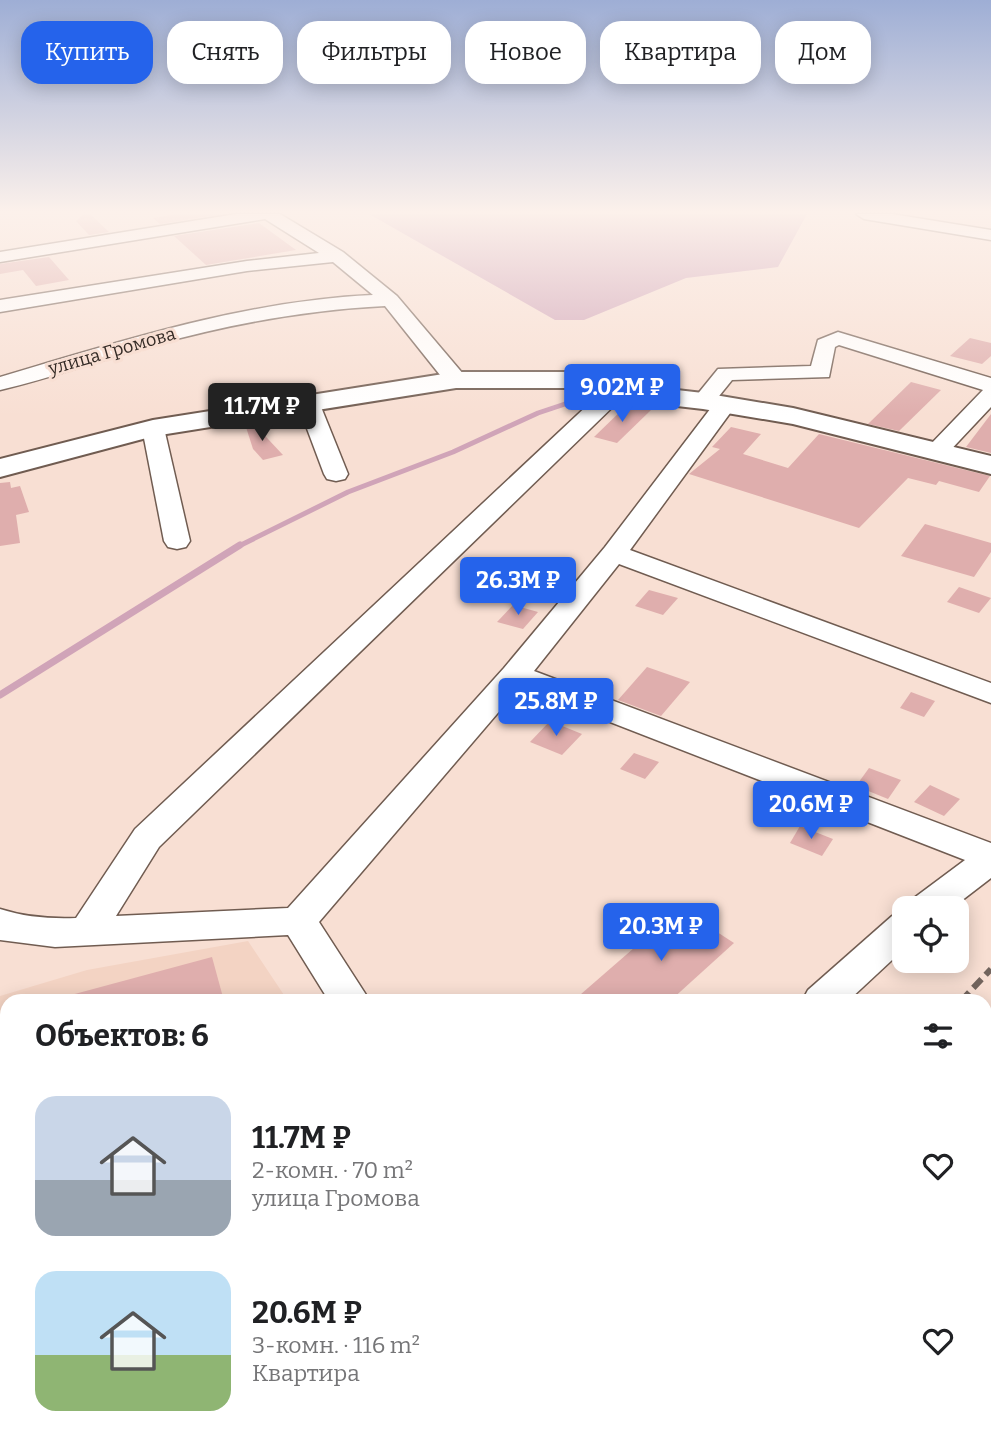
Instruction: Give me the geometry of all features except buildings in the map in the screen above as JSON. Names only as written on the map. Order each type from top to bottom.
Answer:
[{"type":"main road","points":[[0,468],[153,428],[456,380],[570,380],[616,391],[793,416],[991,465]]},
{"type":"street","points":[[0,306],[156,281]]},
{"type":"street","points":[[368,281],[390,300],[456,380]]},
{"type":"street","name":"улица Громова","points":[[0,384],[206,323],[260,311],[344,301],[390,300]]},
{"type":"street","points":[[1,926],[55,933],[298,921],[515,674],[614,553],[714,403],[726,374],[821,372],[825,344],[838,338],[991,385]]},
{"type":"street","points":[[87,931],[147,838],[616,391]]},
{"type":"street","points":[[936,452],[991,394]]},
{"type":"street","points":[[308,402],[337,474]]},
{"type":"street","points":[[153,428],[177,541]]},
{"type":"street","points":[[614,553],[991,694]]},
{"type":"street","points":[[515,674],[991,858]]},
{"type":"street","points":[[943,896],[991,858]]},
{"type":"street","points":[[298,921],[345,994]]},
{"type":"street","points":[[830,994],[892,938]]},
{"type":"shaded area","points":[[487,281],[678,281],[584,320],[555,320]]},
{"type":"shaded area","points":[[248,941],[283,994],[7,994],[87,970]]},
{"type":"waterway","points":[[237,547],[348,492],[453,452],[538,413],[577,400]]},
{"type":"waterway","points":[[0,695],[240,545]]},
{"type":"railway","points":[[968,994],[991,969]]}]
